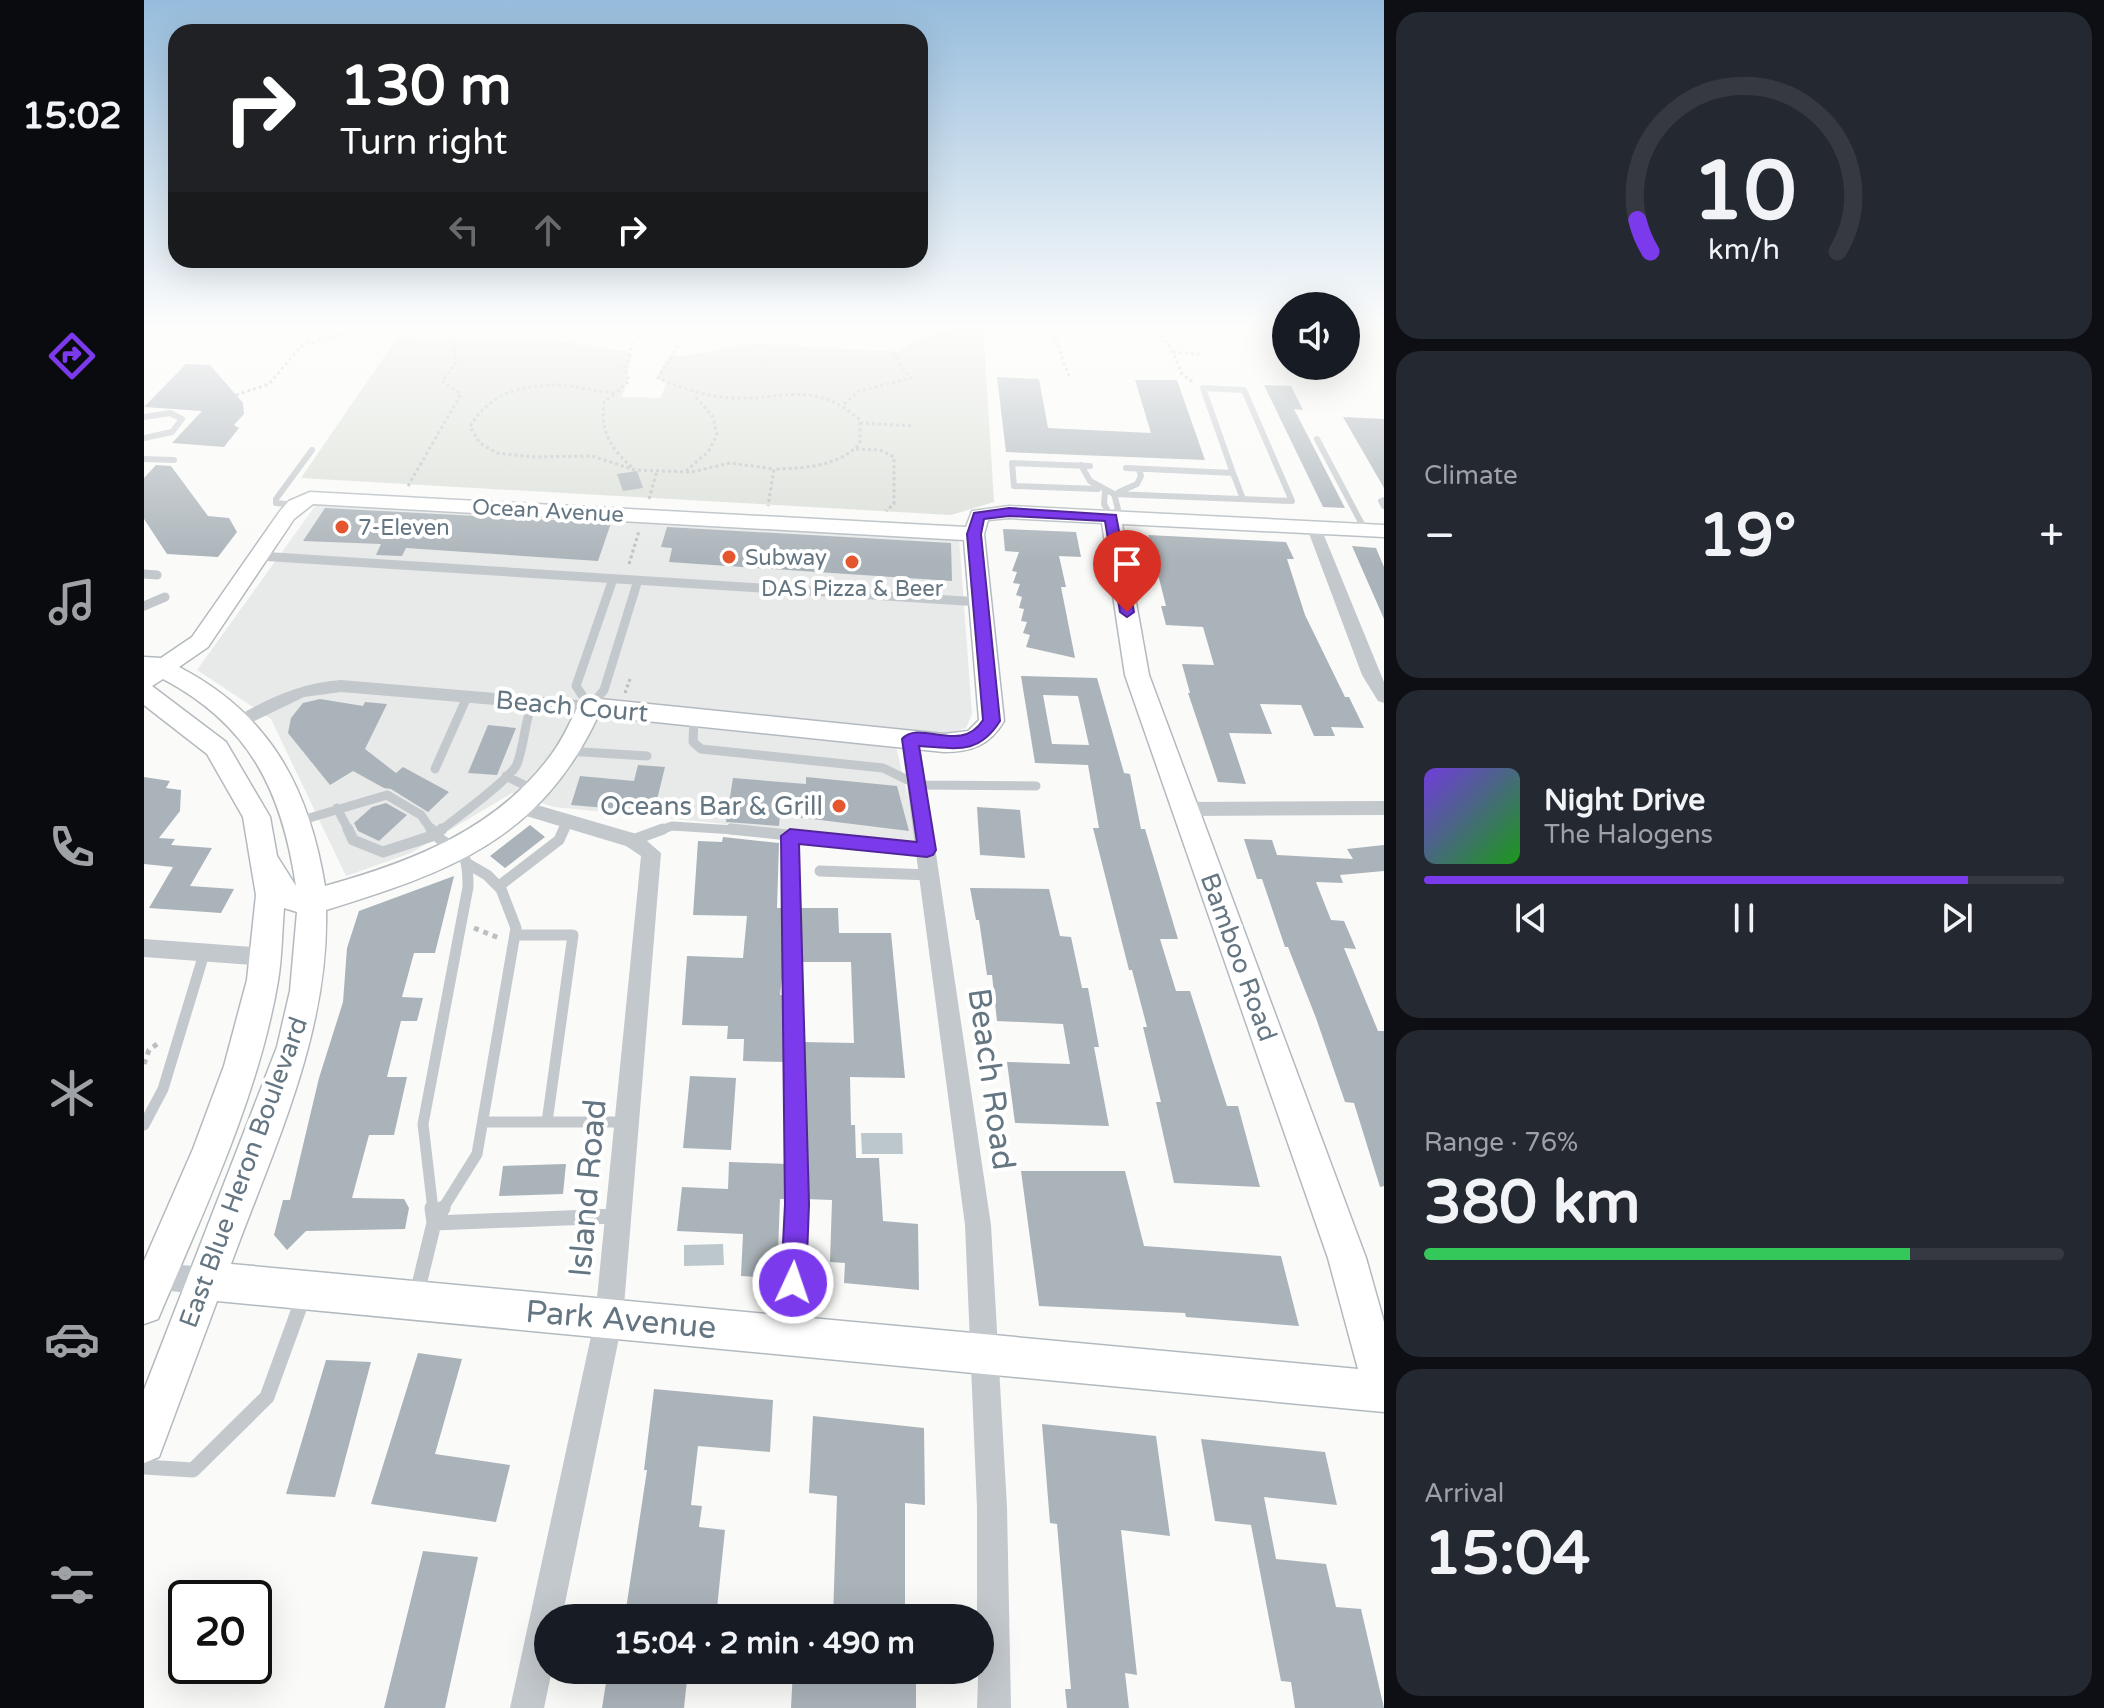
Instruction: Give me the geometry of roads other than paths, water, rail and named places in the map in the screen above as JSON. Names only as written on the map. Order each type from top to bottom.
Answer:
[{"type":"street","name":"Ocean Avenue","points":[[296,505],[320,497],[974,534]]},
{"type":"street","points":[[910,739],[966,742],[983,735],[992,721],[974,534],[979,515],[1021,513],[1108,498],[1314,528],[1375,531]]},
{"type":"street","name":"Bamboo Road","points":[[1108,498],[1137,675],[1347,1258],[1384,1392]]},
{"type":"street","points":[[151,669],[200,642],[296,505]]},
{"type":"street","points":[[1314,528],[1371,675],[1384,697]]},
{"type":"street","name":"East Blue Heron Boulevard","points":[[144,1442],[281,1082],[306,991],[313,901],[299,821],[272,761],[242,721],[210,694],[151,669]]},
{"type":"street","name":"Beach Court","points":[[242,721],[287,694],[317,687],[341,686],[910,739]]},
{"type":"street","name":"East Blue Heron Boulevard","points":[[144,692],[164,703],[203,734],[223,756],[250,803],[266,862],[270,926],[268,957],[250,1042],[148,1285]]},
{"type":"street","points":[[266,862],[287,896],[299,901],[313,901],[464,856],[528,799],[567,751],[590,707]]},
{"type":"street","name":"Beach Road","points":[[910,739],[978,1225],[992,1507],[994,1708]]},
{"type":"street","points":[[528,799],[567,821],[633,840]]},
{"type":"street","points":[[1186,809],[1384,808]]},
{"type":"street","name":"Island Road","points":[[527,1708],[609,1318],[651,853],[633,840]]},
{"type":"street","points":[[144,948],[268,957],[290,965],[306,991]]},
{"type":"street","name":"Park Avenue","points":[[148,1285],[206,1281],[306,1288],[1384,1392]]},
{"type":"lane","points":[[1209,405],[1243,499]]},
{"type":"lane","points":[[1090,466],[1012,463],[1014,486],[1108,498],[1292,501],[1250,405]]},
{"type":"lane","points":[[144,417],[164,413],[180,417],[179,426],[162,435],[144,438]]},
{"type":"lane","points":[[144,457],[162,435]]},
{"type":"lane","points":[[1317,439],[1375,531]]},
{"type":"lane","points":[[296,505],[276,503],[276,499],[312,450]]},
{"type":"lane","points":[[144,457],[174,460]]},
{"type":"lane","points":[[1081,465],[1085,479],[1108,498]]},
{"type":"lane","points":[[1126,468],[1233,473]]},
{"type":"lane","points":[[1108,498],[1137,484],[1141,476],[1139,469]]},
{"type":"lane","points":[[1384,500],[1381,501],[1384,506]]},
{"type":"lane","points":[[259,556],[980,602]]},
{"type":"lane","points":[[144,574],[157,575]]},
{"type":"lane","points":[[613,579],[576,686],[590,707],[604,690],[638,580]]},
{"type":"lane","points":[[144,606],[165,597]]},
{"type":"lane","points":[[435,769],[467,697]]},
{"type":"lane","points":[[337,808],[353,840],[383,852],[435,835],[516,768],[526,733],[526,718],[533,702]]},
{"type":"lane","points":[[694,718],[693,742],[701,749],[883,768],[918,785],[1036,786]]},
{"type":"lane","points":[[567,751],[647,756]]},
{"type":"lane","points":[[506,776],[528,799]]},
{"type":"lane","points":[[299,821],[387,795],[421,815],[435,835],[492,877],[511,902],[514,939],[477,1154],[434,1223],[416,1299]]},
{"type":"lane","points":[[499,886],[559,840],[567,821]]},
{"type":"lane","points":[[633,840],[672,826],[711,827],[790,836],[929,863]]},
{"type":"lane","points":[[790,836],[797,1204],[791,1335]]},
{"type":"lane","points":[[434,1223],[423,1124],[468,887],[464,856]]},
{"type":"lane","points":[[820,871],[929,863]]},
{"type":"lane","points":[[514,939],[573,935],[547,1122]]},
{"type":"lane","points":[[144,1125],[163,1089],[204,954]]},
{"type":"lane","points":[[483,1122],[627,1122]]},
{"type":"lane","points":[[434,1223],[618,1215]]},
{"type":"lane","points":[[144,1467],[193,1470],[267,1397],[306,1288]]},
{"type":"place","name":"7-Eleven","points":[[342,527]]},
{"type":"place","name":"Subway","points":[[729,557]]},
{"type":"place","name":"DAS Pizza & Beer","points":[[852,562]]},
{"type":"place","name":"Oceans Bar & Grill","points":[[839,806]]}]
